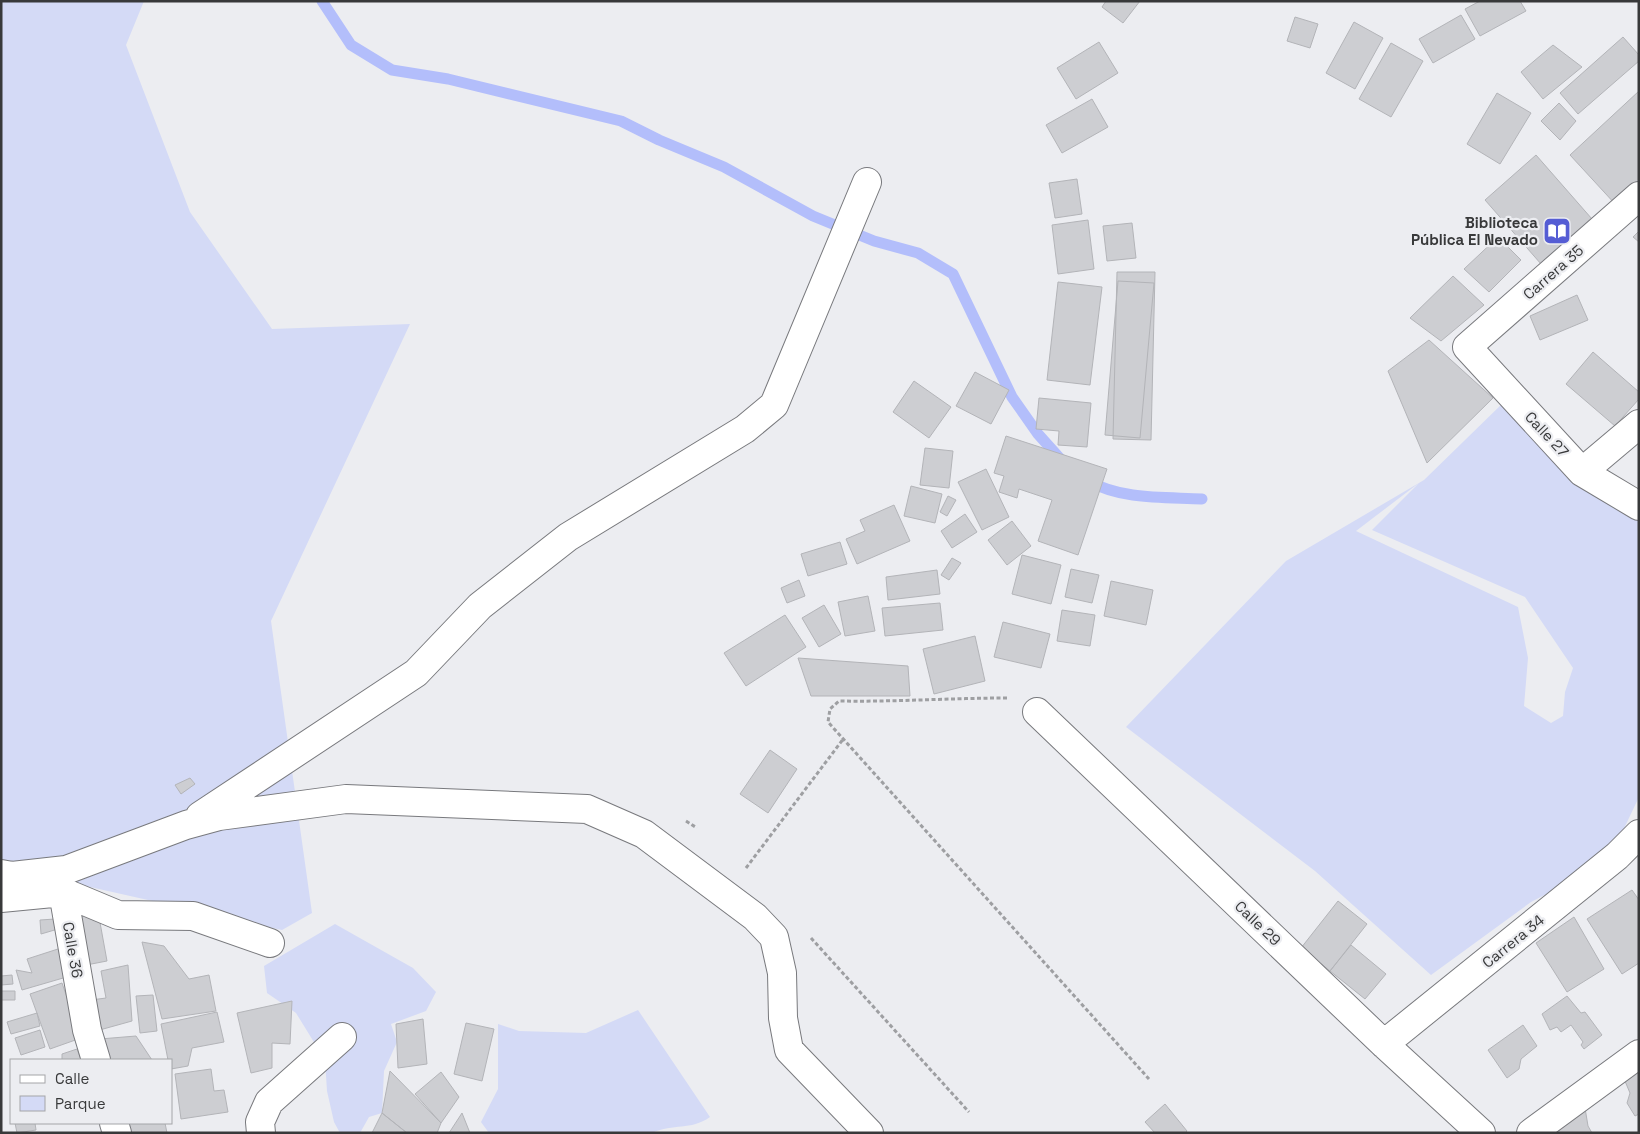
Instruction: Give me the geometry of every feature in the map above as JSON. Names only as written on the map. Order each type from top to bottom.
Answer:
[{"type":"street","points":[[186,825],[416,673],[480,606],[568,537],[745,429],[774,405],[867,182]]},
{"type":"street","name":"Carrera 35","points":[[1467,347],[1639,196]]},
{"type":"street","name":"Calle 27","points":[[1467,347],[1582,472],[1639,506]]},
{"type":"street","points":[[1582,472],[1639,424]]},
{"type":"street","name":"Calle 29","points":[[1037,712],[1384,1044],[1481,1133]]},
{"type":"street","points":[[5,883],[66,870],[186,825],[220,816],[346,799],[587,809],[644,834],[754,917],[774,937],[782,973],[784,1018],[789,1050],[869,1133]]},
{"type":"street","name":"Carrera 34","points":[[1384,1044],[1617,856],[1639,834]]},
{"type":"street","points":[[5,883],[63,892],[118,915],[193,916],[270,943]]},
{"type":"street","name":"Calle 36","points":[[63,892],[87,1030],[96,1059]]},
{"type":"street","points":[[261,1133],[260,1122],[269,1102],[342,1037]]},
{"type":"street","points":[[1531,1133],[1639,1054]]},
{"type":"path","points":[[1037,712],[1013,698],[938,698],[896,702],[839,701],[830,709],[828,722],[1150,1079]]},
{"type":"path","points":[[746,868],[844,738]]},
{"type":"path","points":[[683,820],[689,821],[703,833]]},
{"type":"path","points":[[739,862],[753,875]]},
{"type":"path","points":[[805,932],[969,1112]]},
{"type":"green space","points":[[1,1],[144,1],[126,45],[190,212],[272,329],[410,324],[271,621],[312,913],[282,930],[1,867]]},
{"type":"green space","points":[[1504,402],[1639,507],[1639,797],[1608,862],[1531,902],[1431,975],[1315,871],[1126,727],[1286,561],[1424,480]],"holes":[[[1419,483],[1372,530],[1525,597],[1573,668],[1565,692],[1563,716],[1551,723],[1524,706],[1528,658],[1518,607],[1356,531]]]},
{"type":"green space","points":[[335,924],[413,968],[436,992],[426,1011],[391,1024],[397,1042],[384,1071],[382,1113],[369,1117],[360,1133],[340,1133],[334,1122],[327,1091],[325,1060],[296,1013],[267,993],[264,966]]},
{"type":"green space","points":[[638,1010],[710,1117],[689,1126],[668,1128],[652,1133],[489,1133],[481,1122],[498,1089],[498,1024],[519,1031],[586,1033]]},
{"type":"building","points":[[1106,1],[1140,1],[1123,23],[1102,7]]},
{"type":"building","points":[[1480,1],[1520,1],[1526,11],[1480,36],[1465,9]]},
{"type":"building","points":[[1461,15],[1475,39],[1433,63],[1419,39]]},
{"type":"building","points":[[1295,17],[1318,24],[1310,48],[1287,41]]},
{"type":"building","points":[[1354,22],[1383,38],[1355,89],[1326,73]]},
{"type":"building","points":[[1623,37],[1639,55],[1639,61],[1578,114],[1560,93]]},
{"type":"building","points":[[1099,42],[1118,73],[1076,99],[1057,68]]},
{"type":"building","points":[[1391,43],[1423,61],[1391,117],[1359,99]]},
{"type":"building","points":[[1553,45],[1582,67],[1543,99],[1521,72]]},
{"type":"building","points":[[1639,91],[1639,184],[1616,205],[1570,155]]},
{"type":"building","points":[[1497,93],[1531,113],[1500,164],[1467,144]]},
{"type":"building","points":[[1092,99],[1108,127],[1062,153],[1046,125]]},
{"type":"building","points":[[1559,103],[1576,121],[1560,140],[1541,121]]},
{"type":"building","points":[[1536,155],[1592,219],[1541,264],[1485,200]]},
{"type":"building","points":[[1077,179],[1082,214],[1055,218],[1049,183]]},
{"type":"building","points":[[1088,220],[1094,269],[1058,274],[1052,225]]},
{"type":"building","points":[[1132,223],[1136,258],[1107,261],[1103,226]]},
{"type":"building","points":[[1639,231],[1639,242],[1633,237]]},
{"type":"building","points":[[1498,237],[1521,260],[1489,292],[1464,269]]},
{"type":"building","points":[[1117,272],[1155,272],[1151,440],[1113,439]]},
{"type":"building","points":[[1453,276],[1484,305],[1441,341],[1410,318]]},
{"type":"building","points":[[1118,281],[1154,283],[1140,438],[1105,435]]},
{"type":"building","points":[[1058,282],[1102,287],[1090,385],[1047,380]]},
{"type":"building","points":[[1577,295],[1588,320],[1540,340],[1530,316]]},
{"type":"building","points":[[1429,340],[1493,398],[1427,463],[1388,371]]},
{"type":"building","points":[[1593,352],[1639,392],[1639,399],[1615,426],[1566,384]]},
{"type":"building","points":[[975,372],[1009,390],[991,424],[956,406]]},
{"type":"building","points":[[914,381],[951,407],[929,438],[893,412]]},
{"type":"building","points":[[1039,398],[1091,403],[1087,447],[1058,445],[1059,431],[1036,429]]},
{"type":"building","points":[[1006,436],[1107,469],[1078,555],[1038,541],[1052,500],[1019,489],[1017,498],[999,492],[1004,476],[994,473]]},
{"type":"building","points":[[925,448],[953,451],[949,488],[920,485]]},
{"type":"building","points":[[986,469],[1009,517],[982,530],[958,482]]},
{"type":"building","points":[[911,486],[942,494],[935,523],[904,516]]},
{"type":"building","points":[[948,496],[956,500],[947,516],[940,512]]},
{"type":"building","points":[[894,505],[910,541],[857,564],[846,539],[865,531],[860,520]]},
{"type":"building","points":[[965,514],[977,532],[952,548],[941,531]]},
{"type":"building","points":[[1012,521],[1031,546],[1007,565],[988,540]]},
{"type":"building","points":[[840,542],[847,564],[808,576],[801,554]]},
{"type":"building","points":[[1022,555],[1061,565],[1051,604],[1012,594]]},
{"type":"building","points":[[952,558],[961,563],[949,580],[941,575]]},
{"type":"building","points":[[1071,569],[1099,575],[1092,603],[1065,597]]},
{"type":"building","points":[[937,570],[940,594],[888,600],[886,577]]},
{"type":"building","points":[[799,580],[805,596],[787,603],[781,588]]},
{"type":"building","points":[[1111,581],[1153,590],[1146,625],[1104,616]]},
{"type":"building","points":[[868,596],[875,631],[845,636],[838,602]]},
{"type":"building","points":[[940,603],[943,630],[885,636],[882,608]]},
{"type":"building","points":[[824,605],[841,634],[819,647],[802,618]]},
{"type":"building","points":[[1062,610],[1095,615],[1090,646],[1057,641]]},
{"type":"building","points":[[785,615],[806,647],[746,686],[724,653]]},
{"type":"building","points":[[1003,622],[1050,634],[1041,668],[994,657]]},
{"type":"building","points":[[975,636],[985,681],[934,694],[923,649]]},
{"type":"building","points":[[798,658],[908,666],[910,696],[811,696]]},
{"type":"building","points":[[770,750],[797,769],[768,813],[740,794]]},
{"type":"building","points":[[190,778],[195,784],[181,794],[175,785]]},
{"type":"building","points":[[1632,890],[1639,900],[1639,963],[1622,974],[1587,919]]},
{"type":"building","points":[[1338,901],[1367,924],[1330,971],[1301,948]]},
{"type":"building","points":[[72,913],[99,917],[107,961],[81,966]]},
{"type":"building","points":[[1574,917],[1604,969],[1567,992],[1536,943]]},
{"type":"building","points":[[55,919],[58,929],[41,934],[40,920]]},
{"type":"building","points":[[142,942],[164,946],[189,979],[209,975],[216,1011],[162,1019]]},
{"type":"building","points":[[1351,945],[1386,974],[1365,999],[1330,971]]},
{"type":"building","points":[[61,948],[70,976],[22,990],[16,970],[32,973],[27,959]]},
{"type":"building","points":[[128,965],[132,1021],[96,1031],[91,1000],[106,998],[101,971]]},
{"type":"building","points":[[12,975],[13,984],[1,985],[1,976]]},
{"type":"building","points":[[62,983],[81,1038],[50,1049],[30,994]]},
{"type":"building","points":[[1,991],[15,991],[15,1000],[1,1000]]},
{"type":"building","points":[[153,995],[157,1031],[140,1033],[136,996]]},
{"type":"building","points":[[1567,996],[1581,1013],[1585,1012],[1602,1035],[1584,1049],[1581,1045],[1583,1042],[1571,1025],[1561,1032],[1557,1027],[1550,1030],[1542,1014]]},
{"type":"building","points":[[292,1001],[290,1044],[272,1043],[272,1068],[251,1073],[237,1013]]},
{"type":"building","points":[[217,1012],[224,1042],[192,1048],[188,1066],[172,1069],[172,1059],[168,1059],[161,1024]]},
{"type":"building","points":[[37,1013],[40,1026],[11,1034],[7,1022]]},
{"type":"building","points":[[423,1019],[427,1064],[398,1068],[396,1024]]},
{"type":"building","points":[[466,1023],[494,1029],[482,1081],[454,1074]]},
{"type":"building","points":[[1523,1025],[1537,1046],[1521,1059],[1519,1069],[1507,1078],[1488,1050]]},
{"type":"building","points":[[40,1030],[45,1047],[21,1055],[15,1038]]},
{"type":"building","points":[[136,1036],[151,1059],[105,1059],[100,1039]]},
{"type":"building","points":[[77,1049],[81,1059],[62,1059],[62,1054]]},
{"type":"building","points":[[1639,1058],[1639,1114],[1635,1116],[1627,1103],[1630,1093],[1622,1074]]},
{"type":"building","points":[[211,1069],[214,1091],[224,1090],[228,1112],[181,1119],[175,1074]]},
{"type":"building","points":[[390,1071],[441,1123],[437,1133],[407,1133],[382,1113]]},
{"type":"building","points":[[441,1072],[459,1097],[441,1123],[415,1094]]},
{"type":"building","points":[[1165,1104],[1187,1131],[1185,1133],[1155,1133],[1145,1122]]},
{"type":"building","points":[[1585,1108],[1588,1126],[1592,1133],[1549,1133]]},
{"type":"building","points":[[382,1113],[407,1133],[372,1133]]},
{"type":"building","points":[[462,1113],[470,1133],[449,1133]]},
{"type":"building","points":[[15,1124],[35,1124],[36,1130],[17,1133]]},
{"type":"building","points":[[121,1124],[165,1124],[167,1133],[123,1133]]},
{"type":"waterway","points":[[322,1],[351,45],[392,70],[448,79],[621,121],[659,140],[724,167],[813,216],[874,241],[918,253],[953,274],[1012,397],[1038,434],[1064,463]]},
{"type":"waterway","points":[[1089,481],[1115,492],[1129,495],[1202,499]]},
{"type":"place","name":"Biblioteca Pública El Nevado","points":[[1557,231]]}]
